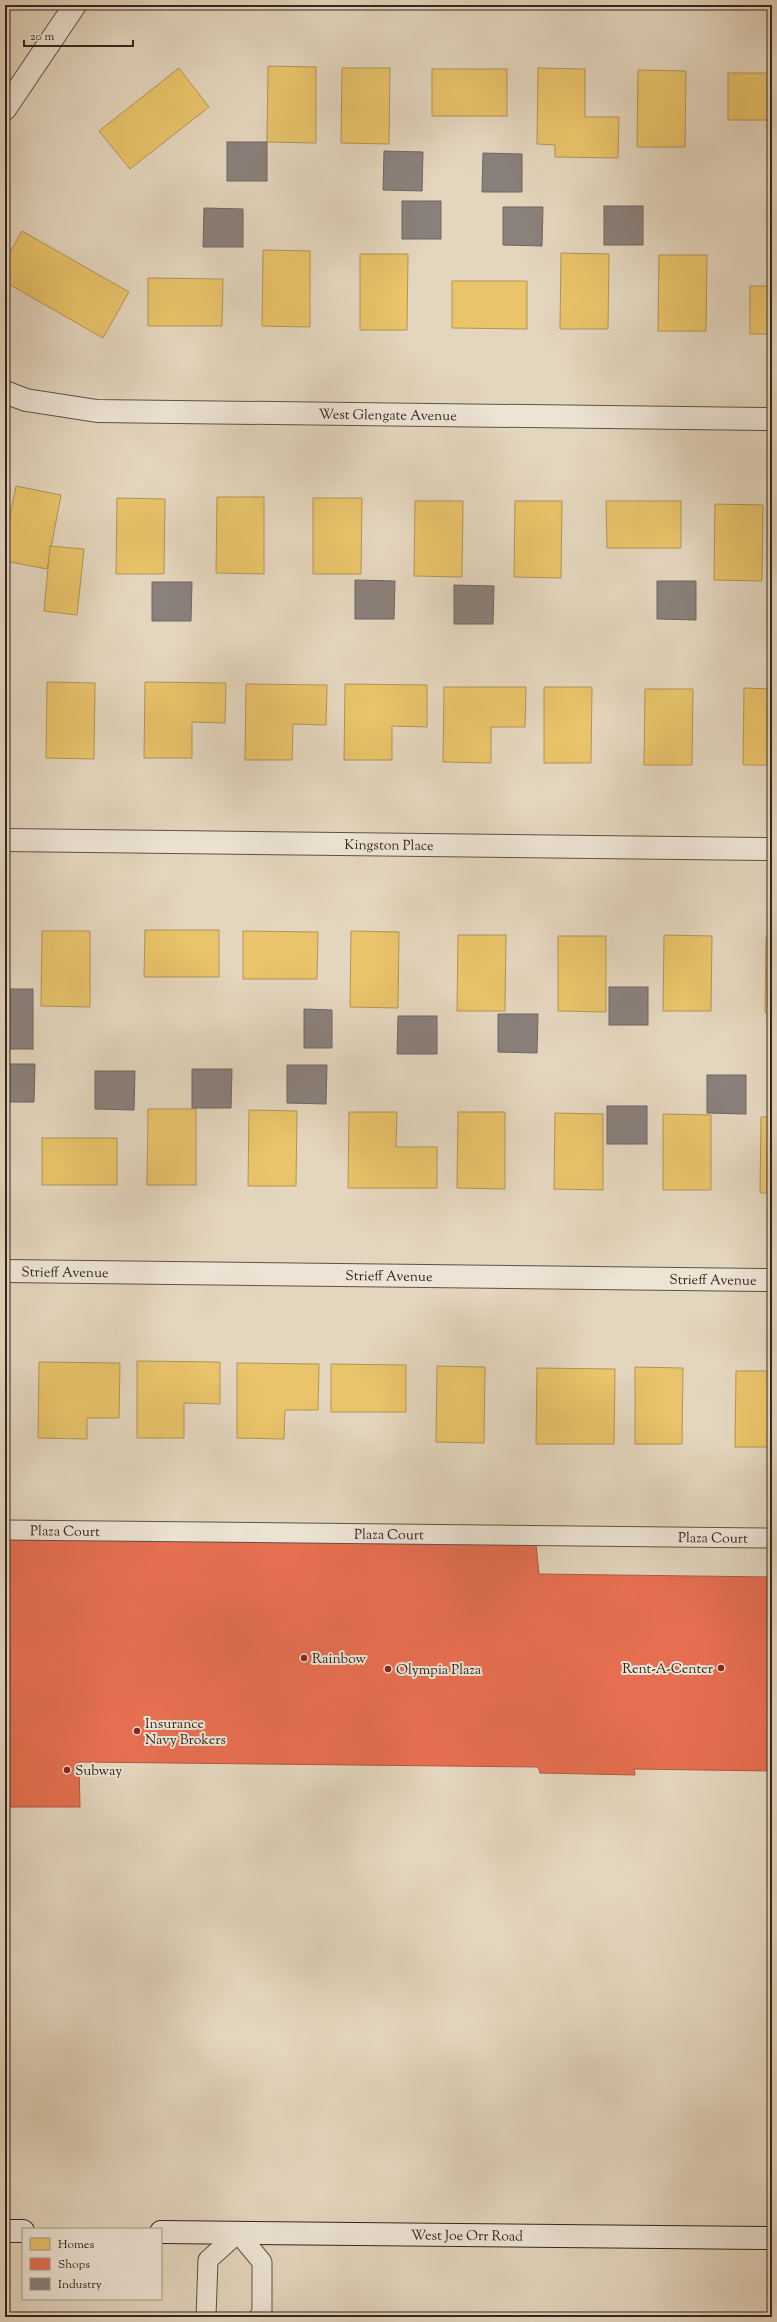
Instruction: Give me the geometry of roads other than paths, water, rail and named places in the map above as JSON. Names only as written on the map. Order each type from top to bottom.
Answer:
[{"type":"street","points":[[5,110],[75,5]]},
{"type":"street","name":"West Glengate Avenue","points":[[5,392],[26,400],[97,411],[772,419]]},
{"type":"street","name":"Kingston Place","points":[[5,840],[772,849]]},
{"type":"street","name":"Strieff Avenue","points":[[5,1271],[772,1280]]},
{"type":"street","points":[[5,2231],[22,2231]]},
{"type":"street","name":"West Joe Orr Road","points":[[162,2232],[772,2238]]},
{"type":"lane","name":"Plaza Court","points":[[5,1530],[772,1538]]},
{"type":"lane","points":[[206,2317],[208,2260],[238,2233],[262,2262],[262,2312],[259,2317]]},
{"type":"place","name":"Rainbow","points":[[304,1658]]},
{"type":"place","name":"Rent-A-Center","points":[[721,1668]]},
{"type":"place","name":"Olympia Plaza","points":[[388,1669]]},
{"type":"place","name":"Insurance Navy Brokers","points":[[137,1731]]},
{"type":"place","name":"Subway","points":[[67,1770]]}]
